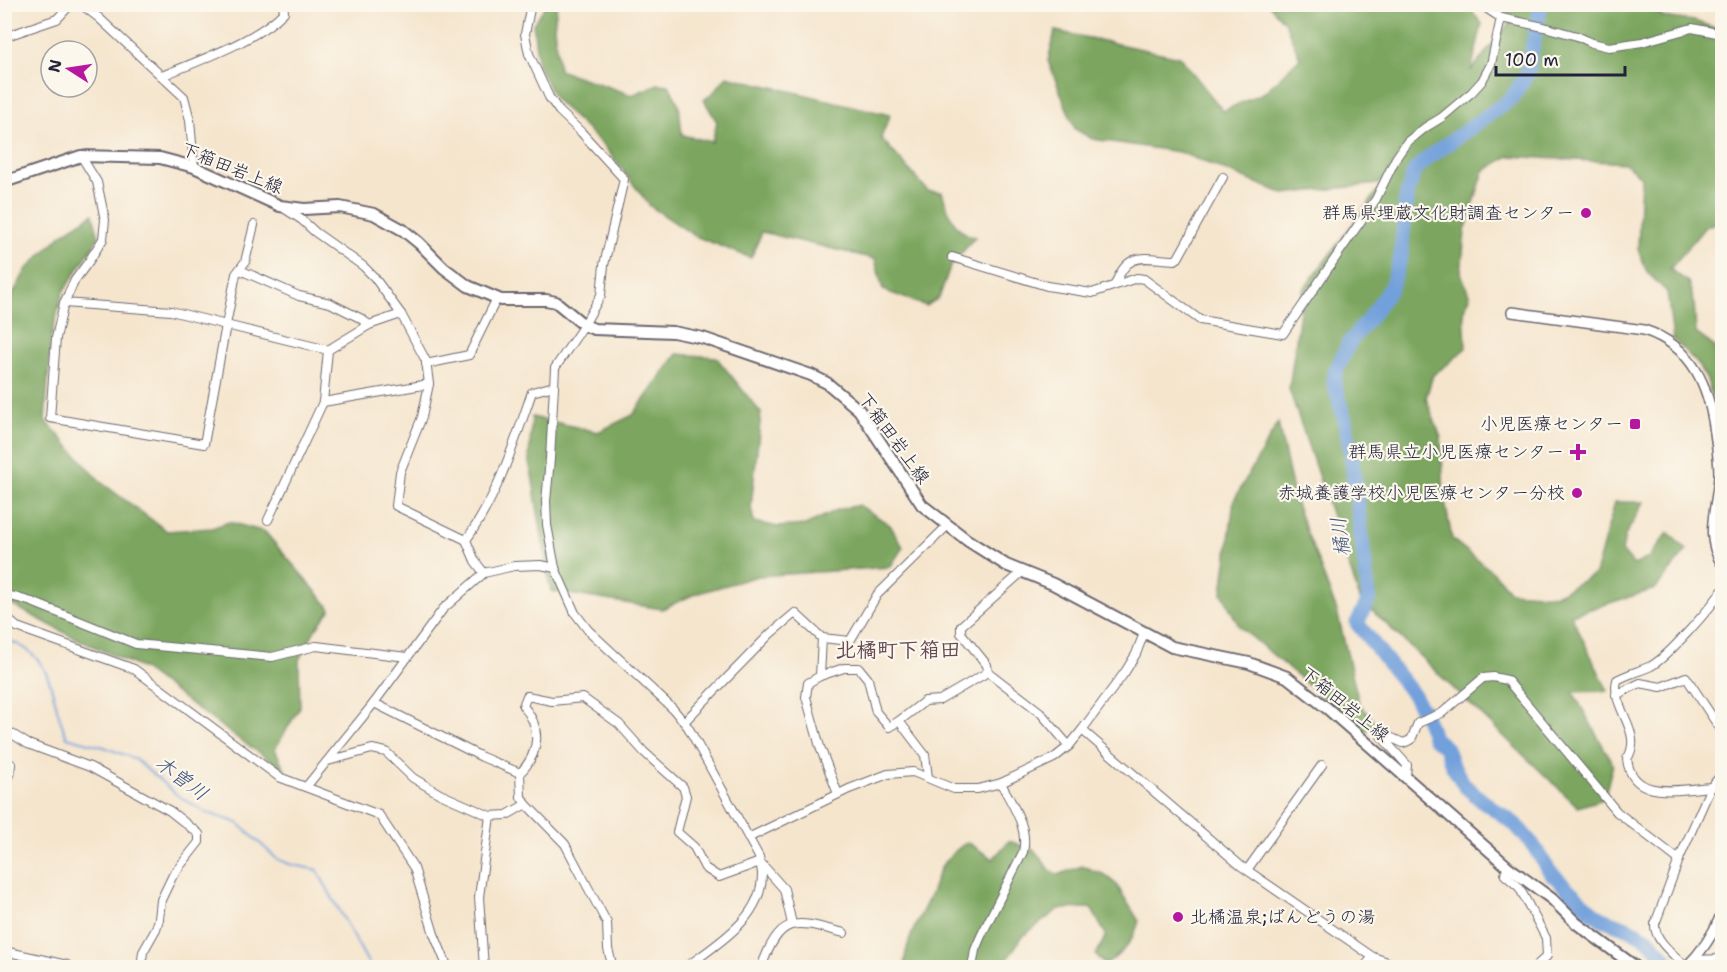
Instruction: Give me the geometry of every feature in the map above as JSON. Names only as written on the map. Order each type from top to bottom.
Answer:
[{"type":"main road","name":"下箱田岩上線","points":[[4,182],[81,156],[160,158],[194,167],[280,206],[304,209],[340,207],[374,214],[403,230],[459,280],[497,298],[510,302],[546,300],[556,303],[584,325],[594,329],[673,332],[703,338],[795,368],[827,383],[859,410],[922,505],[967,540],[1006,565],[1053,584],[1172,647],[1249,663],[1287,677],[1406,776],[1508,867],[1552,899],[1576,923],[1637,968]]},
{"type":"street","points":[[4,38],[57,19],[70,4]]},
{"type":"street","points":[[81,4],[184,97],[190,120],[194,167]]},
{"type":"street","points":[[162,76],[229,48],[276,21],[284,12],[284,4]]},
{"type":"street","points":[[531,4],[525,34],[529,54],[549,97],[559,111],[624,179],[604,265],[601,295],[555,368],[546,501],[547,525],[555,568],[575,613],[588,630],[658,694],[684,722],[760,862],[762,876],[758,895],[744,921],[732,933],[685,968]]},
{"type":"street","points":[[1480,4],[1501,18],[1544,27],[1577,36],[1592,44],[1609,47],[1642,42],[1692,27],[1722,34]]},
{"type":"street","points":[[952,257],[1047,285],[1092,293],[1137,278],[1144,279],[1200,320],[1283,334],[1376,199],[1396,158],[1407,142],[1441,118],[1482,81],[1491,64],[1501,18]]},
{"type":"street","points":[[81,156],[97,182],[105,220],[103,238],[75,280],[64,303],[56,338],[50,418],[204,444],[236,274],[245,262],[254,225]]},
{"type":"street","points":[[1115,285],[1122,269],[1134,258],[1175,260],[1178,258],[1223,177]]},
{"type":"street","points":[[280,206],[363,266],[401,314],[426,364],[429,384],[422,417],[400,472],[396,506],[466,540],[475,561],[484,573]]},
{"type":"street","points":[[240,270],[299,296],[330,303],[369,325]]},
{"type":"street","points":[[426,364],[469,355],[497,298]]},
{"type":"street","points":[[64,303],[171,310],[226,326],[328,350],[369,325],[401,314]]},
{"type":"street","points":[[1512,312],[1644,330],[1661,336],[1692,364],[1706,389],[1711,404],[1719,475],[1712,538],[1722,564]]},
{"type":"street","points":[[268,520],[322,402],[328,350]]},
{"type":"street","points":[[322,402],[429,384]]},
{"type":"street","points":[[466,540],[512,452],[532,392],[554,386]]},
{"type":"street","points":[[684,722],[770,633],[795,613],[822,638],[850,641],[877,595],[946,527]]},
{"type":"street","points":[[306,787],[374,703],[443,609],[484,573],[514,566],[541,565],[555,568]]},
{"type":"street","points":[[1022,572],[961,626],[961,633],[987,666],[988,672],[1040,712],[1069,746]]},
{"type":"street","points":[[1711,787],[1661,791],[1649,789],[1637,783],[1627,759],[1631,753],[1632,734],[1616,695],[1617,680],[1653,665],[1714,604],[1722,591]]},
{"type":"street","points":[[4,594],[32,602],[136,644],[273,657],[316,646],[407,657]]},
{"type":"street","points":[[4,616],[17,627],[134,669],[279,777],[379,815],[414,868],[434,934],[448,968]]},
{"type":"street","points":[[748,838],[838,794],[888,774],[913,772],[954,789],[978,789],[1001,783],[1054,758],[1069,746],[1125,672],[1136,654],[1144,633]]},
{"type":"street","points":[[820,676],[822,638]]},
{"type":"street","points":[[838,794],[820,747],[806,697],[808,683],[820,676],[844,668],[859,668],[868,679],[876,712],[890,726],[925,701],[940,700],[988,672]]},
{"type":"street","points":[[1406,776],[1407,765],[1381,736],[1383,734],[1403,743],[1411,740],[1418,723],[1442,712],[1483,678],[1493,677],[1507,680],[1617,812],[1679,860]]},
{"type":"street","points":[[1616,695],[1640,683],[1661,687],[1686,677],[1719,727],[1722,725]]},
{"type":"street","points":[[520,773],[530,764],[536,748],[536,730],[523,706],[527,696],[552,701],[583,698],[619,724],[644,752],[683,788],[686,796],[677,832],[694,847],[705,868],[719,877],[760,862]]},
{"type":"street","points":[[374,703],[482,757],[520,773]]},
{"type":"street","points":[[899,721],[925,755],[928,777]]},
{"type":"street","points":[[4,729],[28,744],[90,767],[170,811],[199,834],[199,842],[173,875],[165,892],[156,928],[140,957],[141,968]]},
{"type":"street","points":[[1082,730],[1247,870],[1373,957],[1404,968]]},
{"type":"street","points":[[328,761],[372,749],[386,752],[413,778],[440,794],[490,816],[507,815],[526,804]]},
{"type":"street","points":[[4,785],[10,773],[11,764]]},
{"type":"street","points":[[1247,870],[1322,765]]},
{"type":"street","points":[[520,773],[521,797],[565,844],[607,923],[608,949],[613,968]]},
{"type":"street","points":[[1722,774],[1711,787],[1679,860],[1654,930],[1685,967],[1694,960],[1719,922],[1722,913]]},
{"type":"street","points":[[972,968],[975,950],[981,936],[1025,846],[1022,824],[1001,783]]},
{"type":"street","points":[[484,968],[479,897],[490,816]]},
{"type":"street","points":[[760,862],[784,889],[792,924]]},
{"type":"street","points":[[1508,867],[1504,875],[1519,887],[1546,938],[1547,956],[1534,968]]},
{"type":"street","points":[[761,968],[772,939],[792,924],[808,924],[844,933]]},
{"type":"street","points":[[4,951],[67,965],[67,968]]},
{"type":"street","points":[[1363,968],[1373,957]]},
{"type":"street","points":[[1694,960],[1722,959]]},
{"type":"green space","points":[[546,5],[557,5],[554,27],[559,70],[632,95],[658,84],[669,85],[679,105],[682,135],[712,142],[717,122],[704,100],[727,76],[890,115],[881,138],[928,191],[942,192],[957,226],[975,237],[950,267],[939,298],[926,306],[883,290],[875,259],[762,232],[751,258],[695,236],[650,206],[605,147],[555,99],[538,65],[533,24]]},
{"type":"green space","points":[[1269,5],[1467,5],[1482,24],[1471,71],[1512,20],[1498,5],[1654,5],[1662,17],[1694,21],[1722,30],[1722,220],[1705,227],[1670,269],[1688,282],[1694,301],[1696,333],[1716,348],[1722,389],[1722,407],[1714,403],[1707,380],[1697,363],[1673,339],[1667,292],[1647,272],[1638,249],[1641,177],[1625,163],[1509,156],[1484,171],[1465,231],[1461,274],[1470,297],[1464,310],[1466,348],[1433,375],[1426,398],[1441,438],[1444,496],[1452,539],[1495,574],[1510,592],[1556,595],[1595,574],[1615,502],[1644,502],[1625,536],[1622,551],[1634,565],[1648,558],[1668,533],[1687,550],[1655,589],[1571,615],[1608,691],[1573,692],[1613,764],[1604,799],[1578,807],[1360,599],[1289,389],[1303,290],[1395,168],[1378,184],[1284,194],[1179,152],[1092,139],[1075,129],[1048,61],[1055,31],[1180,57],[1223,111],[1265,92],[1300,58],[1285,23]]},
{"type":"green space","points":[[93,214],[99,237],[63,292],[51,337],[45,420],[102,483],[167,531],[212,528],[229,522],[265,532],[331,609],[315,630],[299,660],[300,707],[275,749],[285,770],[143,669],[69,635],[5,601],[4,311],[26,270],[62,234]]},
{"type":"green space","points":[[677,354],[716,357],[761,413],[751,507],[754,522],[778,527],[806,525],[837,510],[859,505],[890,525],[903,547],[890,567],[758,576],[695,594],[662,609],[551,591],[529,457],[532,417],[598,432],[633,415]]},
{"type":"green space","points":[[1278,423],[1296,504],[1337,611],[1359,703],[1376,724],[1364,732],[1239,626],[1222,593],[1234,500]]},
{"type":"green space","points":[[1009,841],[1034,850],[1051,871],[1058,875],[1082,866],[1103,874],[1116,884],[1139,921],[1127,946],[1106,965],[1096,955],[1106,935],[1091,908],[1059,909],[1022,937],[1002,967],[904,968],[913,932],[946,860],[967,842],[993,859]]},
{"type":"waterway","name":"橘川","points":[[1541,4],[1527,74],[1512,98],[1429,157],[1414,171],[1406,199],[1401,256],[1391,287],[1349,343],[1335,373],[1334,383],[1351,452],[1369,599],[1357,623],[1412,693],[1424,713],[1434,738],[1446,748],[1452,765],[1465,786],[1515,824],[1533,845],[1550,872],[1592,912],[1602,919],[1648,939],[1674,968]]},
{"type":"waterway","name":"木曽川","points":[[4,638],[26,649],[43,667],[67,737],[104,747],[135,759],[177,795],[205,812],[238,823],[277,859],[317,870],[371,968]]},
{"type":"place","name":"群馬県埋蔵文化財調査センター","points":[[1586,213]]},
{"type":"place","name":"小児医療センター","points":[[1635,424]]},
{"type":"place","name":"群馬県立小児医療センター","points":[[1578,452]]},
{"type":"place","name":"赤城養護学校小児医療センター分校","points":[[1577,493]]},
{"type":"place","name":"北橘温泉;ばんどうの湯","points":[[1178,917]]},
{"type":"district","name":"北橘町下箱田","points":[[898,650]]}]
